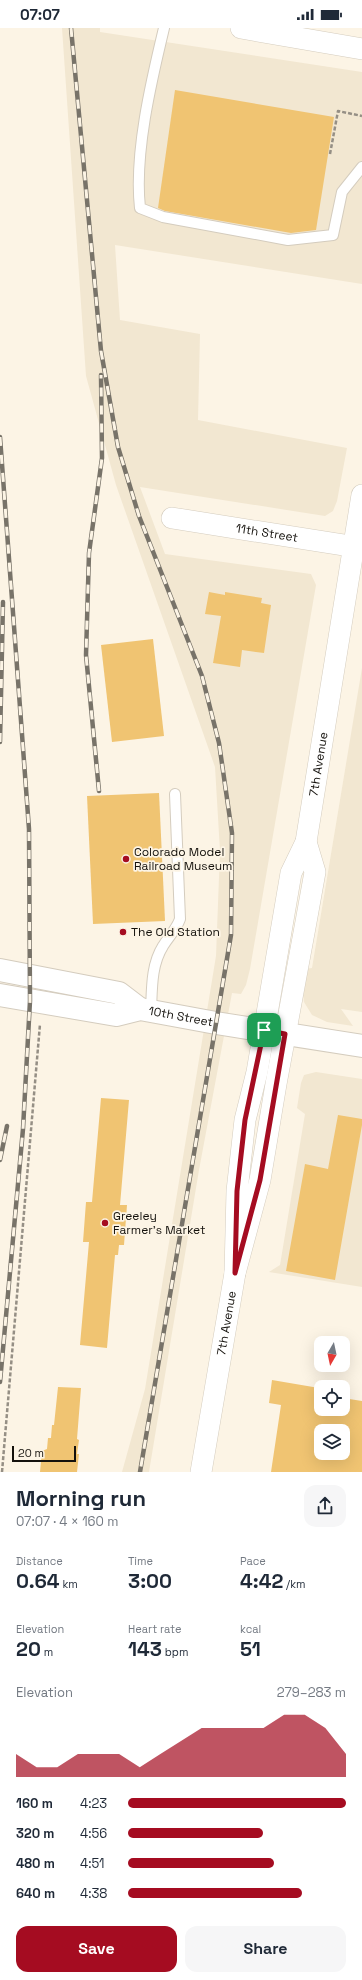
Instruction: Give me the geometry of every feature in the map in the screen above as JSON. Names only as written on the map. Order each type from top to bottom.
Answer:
[{"type":"street","points":[[240,28],[362,48]]},
{"type":"street","name":"7th Avenue","points":[[235,1273],[237,1191],[245,1120],[264,1030],[291,873],[306,842],[358,548],[362,495]]},
{"type":"street","name":"11th Street","points":[[172,518],[358,548]]},
{"type":"street","name":"7th Avenue","points":[[200,1472],[235,1273],[260,1180],[315,872],[306,842]]},
{"type":"street","points":[[0,970],[119,993],[145,1010]]},
{"type":"street","name":"10th Street","points":[[0,995],[116,1015],[145,1010],[362,1046]]},
{"type":"lane","points":[[164,28],[152,78],[143,138],[138,188],[140,208],[163,218],[288,240],[333,235],[342,192],[362,167]]},
{"type":"lane","points":[[145,1010],[154,967],[163,946],[176,931],[180,920],[175,794]]},
{"type":"path","points":[[330,154],[338,111],[362,116]]},
{"type":"path","points":[[2,1472],[40,1024]]},
{"type":"shaded area","points":[[62,28],[100,28],[100,32],[362,72],[362,284],[115,245],[120,320],[200,334],[198,420],[347,448],[337,501],[333,511],[325,516],[140,487],[165,554],[311,574],[316,585],[250,969],[246,985],[241,994],[232,993],[199,1170],[149,1472],[122,1472],[145,1389],[216,956],[220,851],[215,767],[116,485],[86,376]]},
{"type":"shaded area","points":[[362,668],[362,1012],[341,1009],[353,1026],[327,1022],[312,1015],[304,1002],[303,993],[305,969],[312,968]]},
{"type":"shaded area","points":[[316,1072],[362,1079],[362,1287],[269,1272],[280,1265],[305,1114],[297,1108],[301,1083],[304,1075]]},
{"type":"building","points":[[175,90],[334,117],[316,230],[291,233],[165,211],[158,208]]},
{"type":"building","points":[[209,592],[225,595],[225,592],[262,598],[261,603],[271,605],[264,653],[242,650],[240,667],[213,663],[221,616],[205,614]]},
{"type":"building","points":[[153,639],[164,736],[112,742],[101,645]]},
{"type":"building","name":"Colorado Model Railroad Museum","points":[[159,793],[165,921],[93,924],[87,796]]},
{"type":"building","points":[[101,1098],[129,1100],[120,1205],[127,1205],[124,1245],[119,1245],[118,1255],[115,1255],[107,1348],[80,1345],[89,1242],[83,1242],[86,1202],[92,1202]]},
{"type":"building","points":[[338,1115],[362,1119],[362,1125],[335,1280],[286,1271],[305,1164],[328,1169]]},
{"type":"building","points":[[272,1380],[314,1387],[314,1416],[350,1416],[350,1399],[362,1401],[362,1472],[271,1472],[281,1405],[269,1403]]},
{"type":"building","points":[[58,1387],[81,1388],[77,1439],[79,1440],[77,1454],[79,1454],[77,1472],[40,1472],[42,1451],[47,1449],[48,1438],[51,1438],[52,1425],[54,1425]]},
{"type":"railway","points":[[71,28],[101,351],[118,447],[139,516],[202,676],[219,743],[232,833],[231,935],[140,1472]]},
{"type":"railway","points":[[99,791],[86,655],[89,553],[102,458],[101,375]]},
{"type":"railway","points":[[0,437],[29,829],[30,1001],[23,1129],[0,1382]]},
{"type":"railway","points":[[0,742],[3,602]]},
{"type":"railway","points":[[0,1160],[7,1126]]},
{"type":"place","name":"Colorado Model Railroad Museum","points":[[126,859]]},
{"type":"place","name":"The Old Station","points":[[123,932]]},
{"type":"place","name":"Greeley Farmer's Market","points":[[105,1223]]},
{"type":"route","points":[[264,1030],[285,1034],[260,1180],[235,1273],[237,1191],[245,1120],[253,1088],[264,1030]]}]
